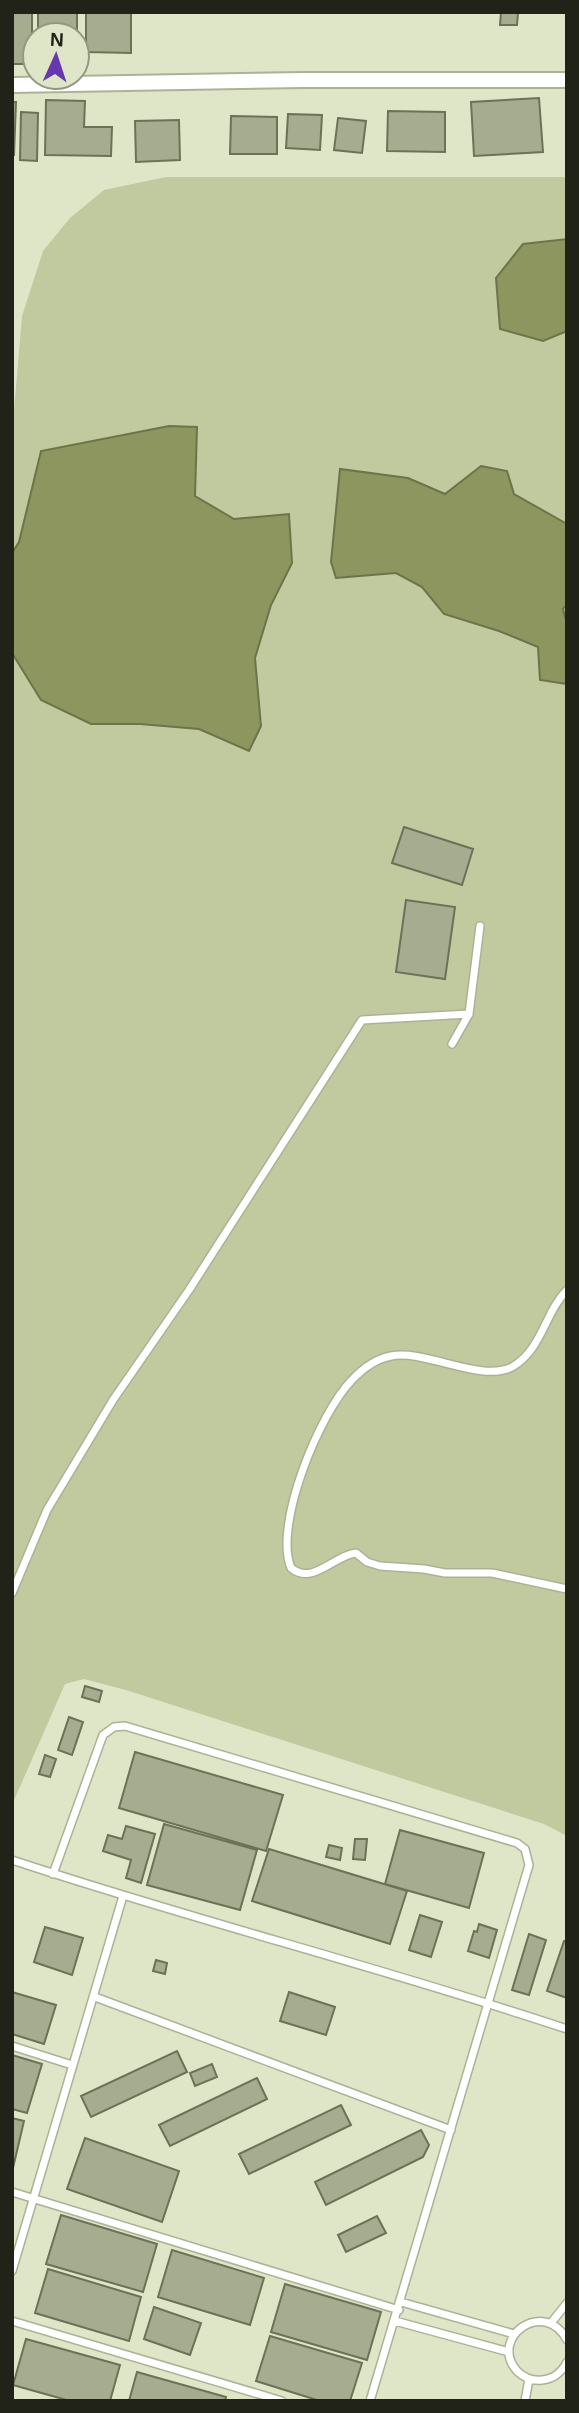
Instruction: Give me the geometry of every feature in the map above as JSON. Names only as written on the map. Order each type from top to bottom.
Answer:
[{"type":"street","points":[[12,85],[304,79],[567,80]]},
{"type":"lane","points":[[452,1044],[470,1014],[480,926]]},
{"type":"lane","points":[[12,1593],[47,1510],[113,1400],[189,1290],[362,1020],[470,1014]]},
{"type":"lane","points":[[567,1290],[555,1303],[545,1329],[521,1359],[507,1369],[474,1369],[415,1356],[397,1355],[374,1362],[351,1380],[328,1417],[299,1482],[288,1520],[287,1551],[291,1568],[304,1574],[314,1573],[354,1553],[380,1566],[445,1573],[492,1573],[567,1589]]},
{"type":"lane","points":[[53,1874],[103,1735],[119,1726],[503,1839],[523,1847],[528,1855],[529,1865],[370,2401]]},
{"type":"lane","points":[[12,1860],[123,1896],[567,2029]]},
{"type":"lane","points":[[12,2271],[123,1896]]},
{"type":"lane","points":[[95,1997],[452,2130]]},
{"type":"lane","points":[[12,2046],[72,2065]]},
{"type":"lane","points":[[12,2192],[400,2306],[514,2334]]},
{"type":"lane","points":[[551,2323],[567,2303]]},
{"type":"lane","points":[[12,2321],[282,2401]]},
{"type":"lane","points":[[395,2321],[509,2352]]},
{"type":"lane","points":[[567,2340],[551,2323],[534,2322],[514,2334],[509,2352],[515,2368],[529,2379],[553,2378],[567,2362]]},
{"type":"lane","points":[[525,2401],[529,2379]]},
{"type":"shaded area","points":[[166,177],[567,177],[567,1836],[544,1824],[126,1690],[84,1679],[65,1684],[12,1805],[12,434],[22,316],[43,251],[70,218],[104,190]]},
{"type":"shaded area","points":[[567,239],[567,331],[543,341],[500,329],[496,278],[523,244]]},
{"type":"shaded area","points":[[169,426],[197,427],[195,496],[234,519],[289,514],[292,563],[271,605],[255,658],[261,726],[249,751],[199,729],[140,724],[91,724],[41,700],[12,653],[12,553],[19,542],[41,451]]},
{"type":"shaded area","points":[[481,466],[507,471],[514,494],[567,524],[567,604],[563,609],[567,625],[567,684],[540,680],[538,647],[499,631],[444,614],[422,587],[396,573],[336,578],[331,562],[340,469],[408,478],[445,494]]},
{"type":"building","points":[[12,12],[32,12],[32,21],[21,21],[21,64],[12,64]]},
{"type":"building","points":[[38,12],[77,12],[77,21],[38,21]]},
{"type":"building","points":[[501,12],[518,13],[517,25],[500,25]]},
{"type":"building","points":[[86,13],[131,13],[131,53],[91,52],[91,21],[86,21]]},
{"type":"building","points":[[539,98],[543,152],[474,156],[471,102]]},
{"type":"building","points":[[46,100],[85,101],[84,127],[112,127],[111,156],[45,155]]},
{"type":"building","points":[[12,102],[16,102],[14,155],[12,155]]},
{"type":"building","points":[[388,111],[445,112],[445,152],[387,151]]},
{"type":"building","points":[[21,112],[38,113],[37,161],[20,160]]},
{"type":"building","points":[[288,114],[322,115],[320,150],[286,148]]},
{"type":"building","points":[[231,116],[277,117],[277,154],[230,154]]},
{"type":"building","points":[[338,118],[366,121],[362,153],[334,150]]},
{"type":"building","points":[[179,120],[180,160],[136,162],[135,121]]},
{"type":"building","points":[[404,827],[473,849],[462,885],[392,863]]},
{"type":"building","points":[[406,900],[455,907],[445,979],[396,972]]},
{"type":"building","points":[[85,1686],[102,1691],[99,1702],[82,1697]]},
{"type":"building","points":[[69,1717],[83,1722],[72,1755],[58,1750]]},
{"type":"building","points":[[135,1752],[283,1795],[266,1851],[119,1808]]},
{"type":"building","points":[[45,1755],[56,1759],[50,1777],[39,1774]]},
{"type":"building","points":[[164,1824],[257,1850],[240,1910],[147,1885]]},
{"type":"building","points":[[126,1826],[155,1834],[141,1883],[126,1878],[131,1860],[103,1851],[108,1835],[122,1839]]},
{"type":"building","points":[[400,1830],[484,1853],[469,1908],[385,1884]]},
{"type":"building","points":[[355,1839],[367,1839],[365,1860],[353,1859]]},
{"type":"building","points":[[329,1845],[342,1848],[340,1860],[326,1857]]},
{"type":"building","points":[[269,1849],[407,1891],[390,1944],[252,1901]]},
{"type":"building","points":[[420,1915],[442,1922],[431,1957],[409,1950]]},
{"type":"building","points":[[479,1924],[497,1930],[489,1958],[468,1951]]},
{"type":"building","points":[[45,1927],[83,1938],[72,1975],[34,1962]]},
{"type":"building","points":[[529,1934],[546,1940],[529,1995],[512,1990]]},
{"type":"building","points":[[564,1941],[567,1942],[567,1998],[547,1991]]},
{"type":"building","points":[[156,1960],[167,1963],[165,1974],[153,1971]]},
{"type":"building","points":[[12,1992],[56,2005],[44,2044],[12,2034]]},
{"type":"building","points":[[289,1992],[335,2007],[326,2035],[280,2021]]},
{"type":"building","points":[[177,2051],[187,2072],[91,2117],[81,2096]]},
{"type":"building","points":[[12,2055],[42,2064],[27,2113],[12,2109]]},
{"type":"building","points":[[212,2064],[217,2077],[195,2086],[190,2073]]},
{"type":"building","points":[[257,2078],[267,2099],[170,2146],[159,2125]]},
{"type":"building","points":[[341,2105],[351,2125],[249,2174],[239,2154]]},
{"type":"building","points":[[12,2118],[24,2121],[13,2168],[12,2168]]},
{"type":"building","points":[[421,2130],[429,2145],[423,2157],[326,2205],[315,2182]]},
{"type":"building","points":[[85,2138],[179,2171],[162,2222],[67,2189]]},
{"type":"building","points":[[61,2215],[157,2244],[143,2292],[46,2264]]},
{"type":"building","points":[[377,2216],[386,2233],[346,2252],[338,2235]]},
{"type":"building","points":[[172,2250],[264,2278],[250,2325],[158,2297]]},
{"type":"building","points":[[48,2269],[141,2297],[129,2341],[35,2313]]},
{"type":"building","points":[[285,2284],[381,2312],[367,2360],[271,2332]]},
{"type":"building","points":[[154,2307],[201,2323],[190,2355],[144,2339]]},
{"type":"building","points":[[270,2336],[362,2363],[350,2401],[320,2401],[256,2381]]},
{"type":"building","points":[[26,2339],[120,2365],[110,2401],[70,2401],[13,2385]]},
{"type":"building","points":[[137,2372],[226,2397],[225,2401],[129,2401]]}]
